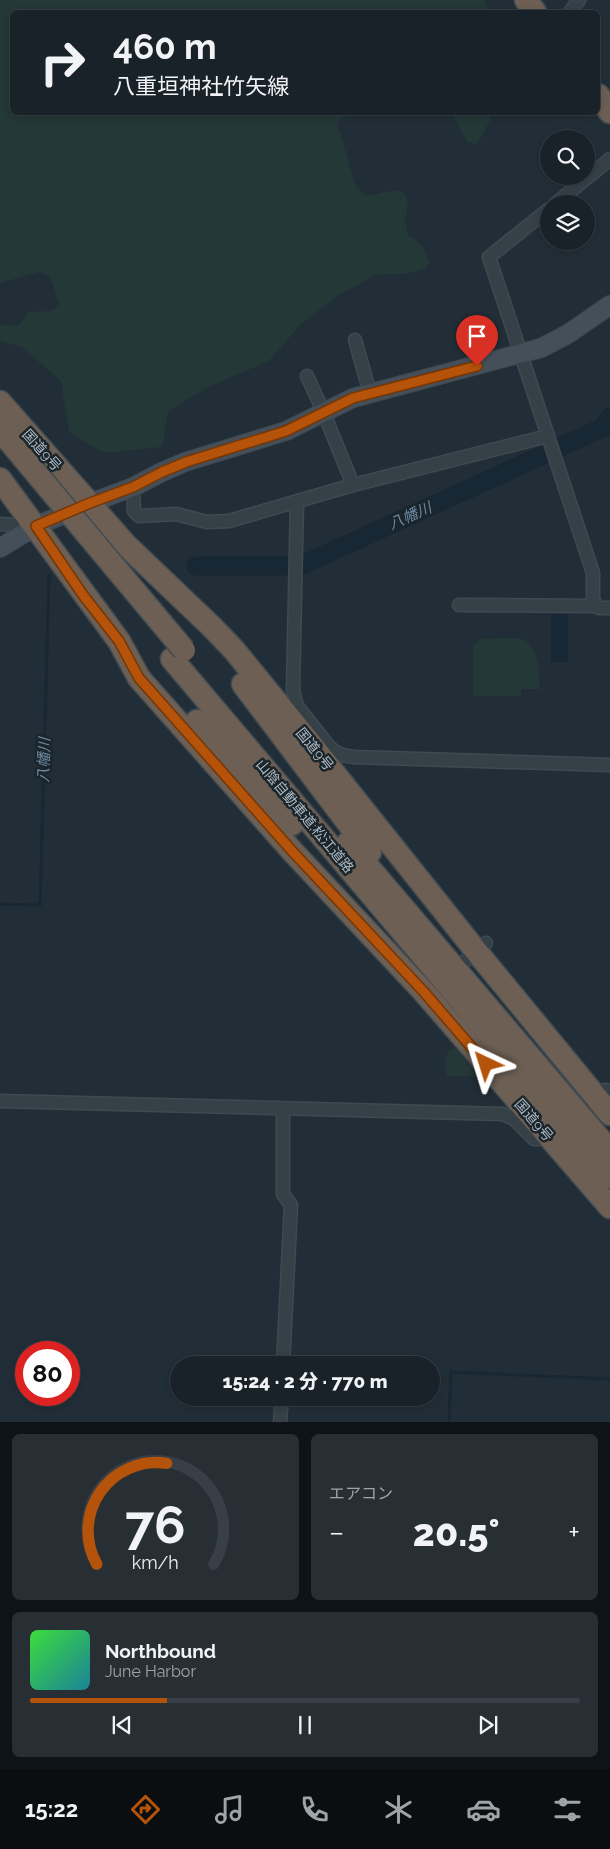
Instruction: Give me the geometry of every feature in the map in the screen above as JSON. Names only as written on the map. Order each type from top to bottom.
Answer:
[{"type":"highway","points":[[600,98],[610,112]]},
{"type":"highway","name":"国道9号","points":[[0,402],[126,545],[212,627],[315,739],[476,951],[599,1096],[610,1114]]},
{"type":"highway","name":"山陰自動車道;松江道路","points":[[0,430],[5,460],[178,654],[521,1046],[610,1151]]},
{"type":"highway","name":"国道9号","points":[[5,460],[36,526],[83,595],[119,641],[139,678],[293,852],[424,992],[549,1134],[610,1207]]},
{"type":"highway","points":[[154,571],[253,697],[384,871],[492,1004],[521,1046]]},
{"type":"highway","points":[[119,641],[233,758],[370,909],[459,998]]},
{"type":"highway","name":"山陰自動車道;松江道路","points":[[178,654],[459,998],[610,1177]]},
{"type":"main road","points":[[0,548],[36,526],[133,487],[162,472],[186,462],[286,431],[323,411],[353,398],[541,348],[568,334],[610,305]]},
{"type":"street","points":[[566,195],[610,159]]},
{"type":"street","points":[[540,216],[490,257],[520,354],[593,573],[593,601],[596,606]]},
{"type":"street","points":[[354,340],[370,393]]},
{"type":"street","points":[[307,376],[353,485]]},
{"type":"street","points":[[133,487],[134,511],[138,516],[176,514],[207,522],[229,521],[353,485],[551,446]]},
{"type":"street","points":[[297,501],[294,690],[297,706],[315,739],[342,756],[610,764]]},
{"type":"street","points":[[0,524],[36,526]]},
{"type":"street","points":[[459,605],[596,606],[610,608]]},
{"type":"street","points":[[0,1101],[503,1114],[514,1119],[534,1139],[543,1139],[549,1134]]},
{"type":"street","points":[[283,1109],[283,1194],[292,1204],[284,1356]]},
{"type":"street","points":[[280,1422],[281,1406]]},
{"type":"green space","points":[[0,0],[484,0],[489,10],[10,10],[10,115],[347,115],[337,123],[356,187],[366,196],[389,191],[403,192],[408,201],[405,221],[408,235],[422,246],[429,263],[425,269],[405,274],[378,274],[340,294],[301,324],[269,361],[208,387],[168,411],[162,447],[104,453],[69,432],[61,381],[22,347],[0,341],[0,326],[3,324],[18,326],[29,312],[52,311],[59,304],[50,276],[39,272],[0,283]]},
{"type":"green space","points":[[454,115],[490,115],[491,119],[477,144],[467,142]]},
{"type":"green space","points":[[516,638],[527,642],[535,653],[537,660],[540,689],[521,689],[521,696],[473,696],[473,645],[481,639]]},
{"type":"green space","points":[[454,1048],[457,1049],[479,1077],[447,1076],[446,1056]]},
{"type":"water","points":[[551,614],[568,614],[568,662],[551,662]]},
{"type":"waterway","name":"八幡川","points":[[196,566],[300,566],[602,428],[610,417]]},
{"type":"waterway","name":"八幡川","points":[[0,904],[40,905],[49,575]]},
{"type":"waterway","points":[[449,1422],[451,1372],[610,1379]]},
{"type":"route","points":[[477,366],[353,398],[323,411],[286,431],[186,462],[133,487],[36,526],[83,595],[119,641],[139,678],[293,852],[424,992],[486,1064]]}]
